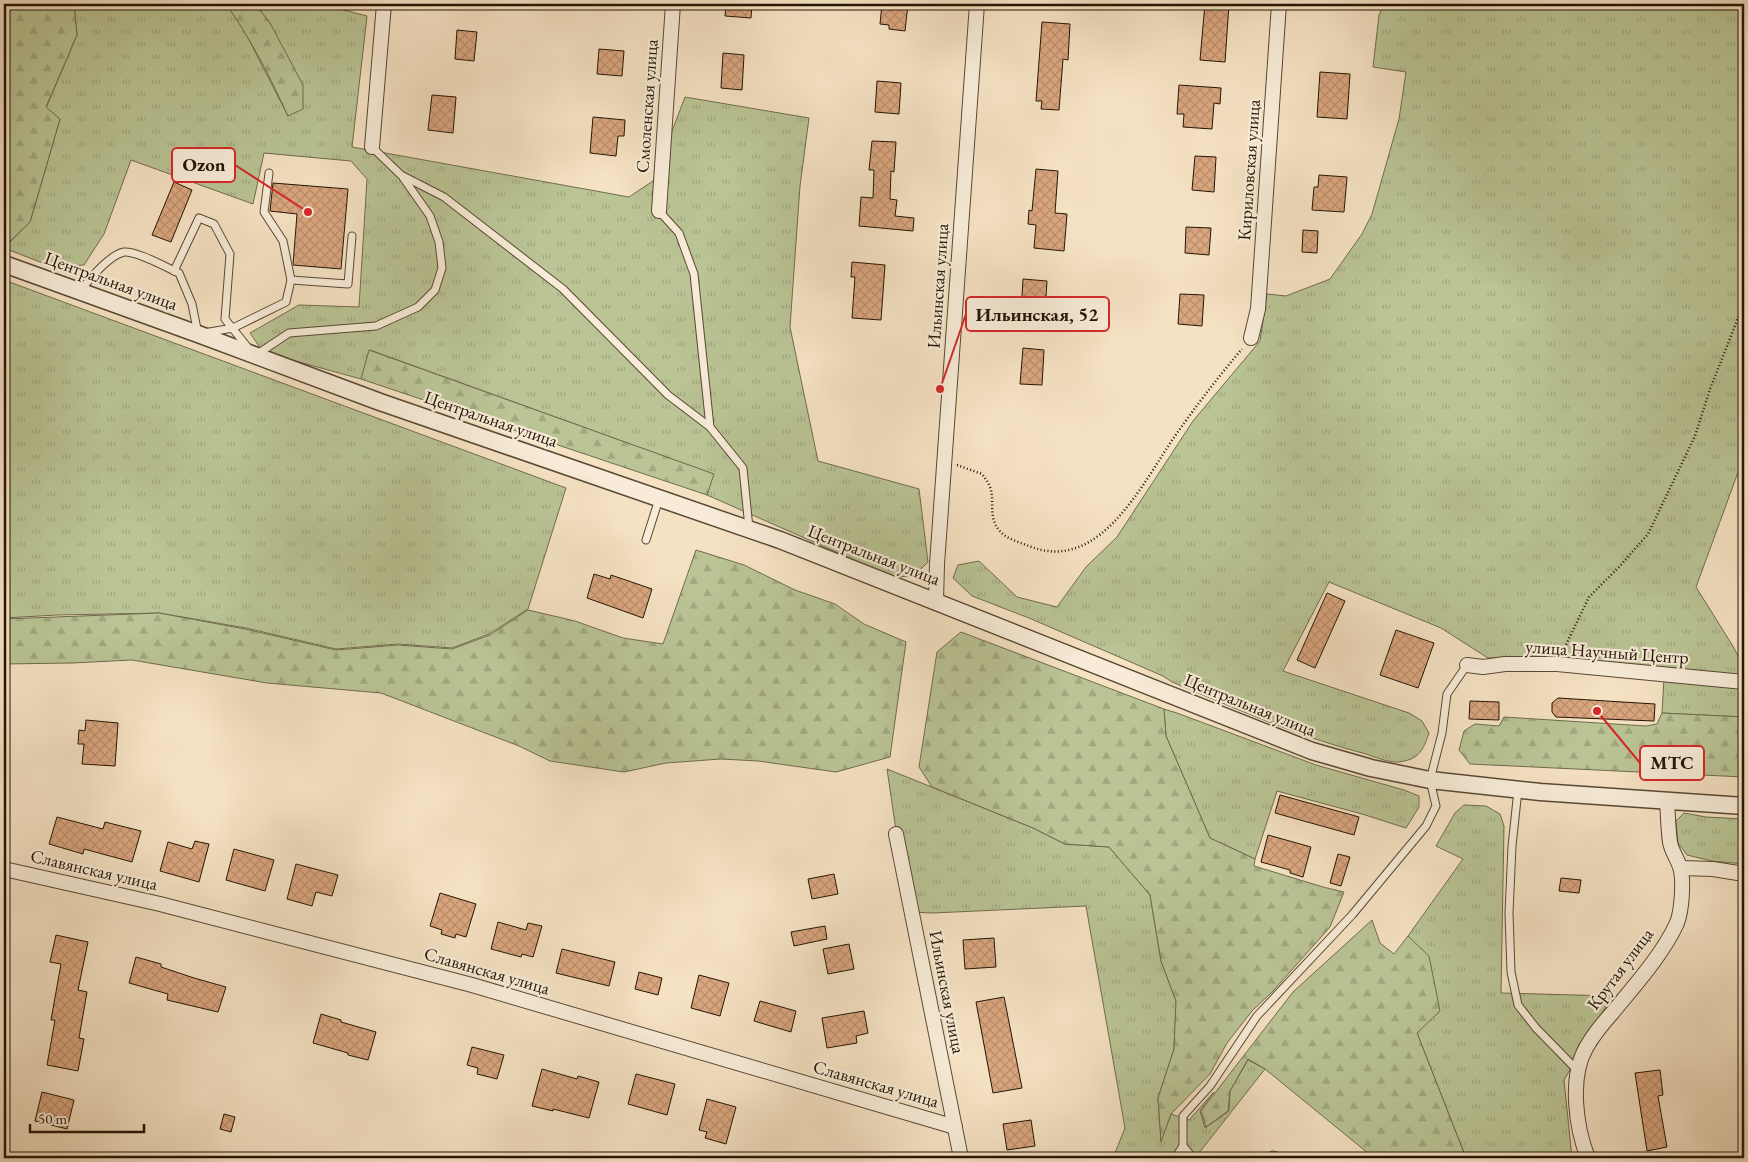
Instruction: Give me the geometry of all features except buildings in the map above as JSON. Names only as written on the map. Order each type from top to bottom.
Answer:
[{"type":"street","points":[[372,147],[384,4]]},
{"type":"street","name":"Смоленская улица","points":[[659,211],[673,4]]},
{"type":"street","name":"Ильинская улица","points":[[936,601],[944,461],[977,4]]},
{"type":"street","name":"Кириловская улица","points":[[1251,338],[1258,308],[1279,4]]},
{"type":"street","name":"Центральная улица","points":[[4,264],[380,402],[749,529],[936,601],[1312,751],[1371,768],[1430,780],[1518,790],[1744,806]]},
{"type":"street","name":"улица Научный Центр","points":[[1467,665],[1483,667],[1505,664],[1557,664],[1744,682]]},
{"type":"street","name":"Крутая улица","points":[[1588,1158],[1581,1141],[1575,1106],[1578,1072],[1585,1049],[1598,1029],[1638,982],[1677,922],[1682,898],[1680,868],[1670,844],[1667,800]]},
{"type":"street","name":"Ильинская улица","points":[[896,834],[961,1158]]},
{"type":"street","points":[[1680,868],[1744,874]]},
{"type":"street","name":"Славянская улица","points":[[4,869],[160,904],[472,985],[955,1127]]},
{"type":"lane","points":[[174,271],[199,218],[214,224],[230,254],[225,319],[254,356],[289,333],[376,326],[418,307],[435,290],[442,268],[439,242],[430,216],[402,176],[372,147]]},
{"type":"lane","points":[[80,291],[105,262],[124,252],[147,257],[180,273],[192,304],[198,334],[233,328],[286,302],[291,280],[283,240],[264,212],[270,173]]},
{"type":"lane","points":[[402,176],[444,197],[563,289],[668,395],[710,427],[743,468],[749,529]]},
{"type":"lane","points":[[659,211],[679,233],[694,274],[710,427]]},
{"type":"lane","points":[[291,280],[348,284],[352,236]]},
{"type":"lane","points":[[646,540],[660,498]]},
{"type":"lane","points":[[1175,1158],[1183,1146],[1183,1116],[1210,1086],[1258,1016],[1352,914],[1426,826],[1436,806],[1430,780],[1442,733],[1447,694],[1467,665]]},
{"type":"lane","points":[[1518,790],[1512,846],[1509,913],[1511,972],[1518,1005],[1536,1028],[1578,1072]]},
{"type":"lane","points":[[1183,1146],[1193,1158]]},
{"type":"lane","points":[[1270,1158],[1273,1156],[1285,1158]]},
{"type":"path","points":[[1557,664],[1589,597],[1648,534],[1695,436],[1710,389],[1744,303]]},
{"type":"path","points":[[944,461],[982,474],[990,488],[992,517],[999,531],[1011,539],[1033,548],[1057,552],[1078,548],[1105,532],[1128,507],[1198,402],[1251,338]]},
{"type":"green space","points":[[4,4],[74,4],[77,35],[46,107],[60,119],[30,222],[4,247]]},
{"type":"green space","points":[[74,4],[226,4],[243,28],[288,116],[270,23],[255,4],[320,4],[367,16],[352,147],[629,197],[653,181],[685,97],[809,118],[800,186],[790,327],[818,461],[919,489],[928,562],[914,576],[893,577],[707,495],[713,474],[370,350],[361,379],[263,352],[250,333],[299,305],[359,307],[367,179],[351,161],[264,153],[253,204],[131,160],[104,234],[84,265],[53,267],[4,248],[30,222],[60,119],[46,108],[77,35]]},
{"type":"green space","points":[[226,4],[255,4],[270,23],[303,85],[303,109],[288,116],[260,59]]},
{"type":"green space","points":[[1384,4],[1744,4],[1744,456],[1696,587],[1734,648],[1744,668],[1744,717],[1662,713],[1664,678],[1555,657],[1488,658],[1441,628],[1329,582],[1283,671],[1409,713],[1422,721],[1429,733],[1420,753],[1406,761],[1391,762],[1292,731],[1243,712],[1029,618],[972,596],[953,578],[958,565],[979,561],[1017,597],[1057,607],[1086,567],[1117,537],[1193,421],[1260,341],[1267,294],[1286,296],[1330,279],[1362,234],[1372,214],[1399,119],[1406,72],[1373,67],[1379,15]]},
{"type":"green space","points":[[4,280],[566,488],[528,609],[489,634],[452,648],[398,644],[336,649],[246,628],[159,613],[4,618]]},
{"type":"green space","points":[[369,350],[714,474],[707,495],[361,379]]},
{"type":"green space","points":[[696,550],[744,565],[795,590],[835,604],[864,624],[906,642],[890,757],[836,772],[758,761],[721,759],[666,763],[624,772],[550,761],[519,746],[381,693],[267,683],[132,660],[4,664],[4,619],[159,613],[245,629],[336,650],[398,645],[452,649],[490,635],[528,610],[575,621],[623,638],[663,644]]},
{"type":"green space","points":[[961,632],[1164,709],[1166,736],[1210,838],[1255,859],[1254,866],[1344,892],[1330,927],[1273,991],[1252,1011],[1227,1043],[1210,1074],[1171,1114],[1161,1142],[1158,1098],[1174,1049],[1176,1001],[1161,961],[1150,895],[1109,847],[1065,844],[1033,828],[932,787],[919,767],[937,652]]},
{"type":"green space","points":[[1164,709],[1316,765],[1404,790],[1419,796],[1419,807],[1406,828],[1277,791],[1255,859],[1210,838],[1166,736]]},
{"type":"green space","points":[[1662,713],[1744,717],[1744,777],[1470,764],[1459,750],[1464,731],[1475,724],[1499,726],[1504,717],[1646,726],[1657,724]]},
{"type":"green space","points":[[887,769],[1033,828],[1065,844],[1109,847],[1150,895],[1161,961],[1176,1001],[1174,1049],[1158,1098],[1161,1140],[1171,1114],[1189,1120],[1214,1092],[1200,1111],[1205,1128],[1229,1111],[1230,1091],[1248,1060],[1265,1069],[1195,1158],[1113,1158],[1125,1128],[1086,906],[933,913],[908,912]]},
{"type":"green space","points":[[1464,805],[1486,806],[1500,814],[1504,826],[1501,993],[1612,996],[1564,1080],[1572,1158],[1466,1158],[1417,1033],[1431,971],[1428,956],[1408,936],[1463,859],[1436,846],[1455,813]]},
{"type":"green space","points":[[1684,813],[1706,817],[1744,819],[1744,864],[1712,861],[1687,855],[1678,843],[1676,821]]},
{"type":"green space","points":[[1372,920],[1380,943],[1394,954],[1408,936],[1429,956],[1440,1011],[1417,1033],[1466,1158],[1374,1158],[1265,1069],[1248,1059],[1230,1091],[1228,1111],[1206,1127],[1201,1111],[1293,992]]},
{"type":"place","name":"Ozon","points":[[308,212]]},
{"type":"place","name":"Ильинская, 52","points":[[940,389]]},
{"type":"place","name":"МТС","points":[[1597,711]]}]
